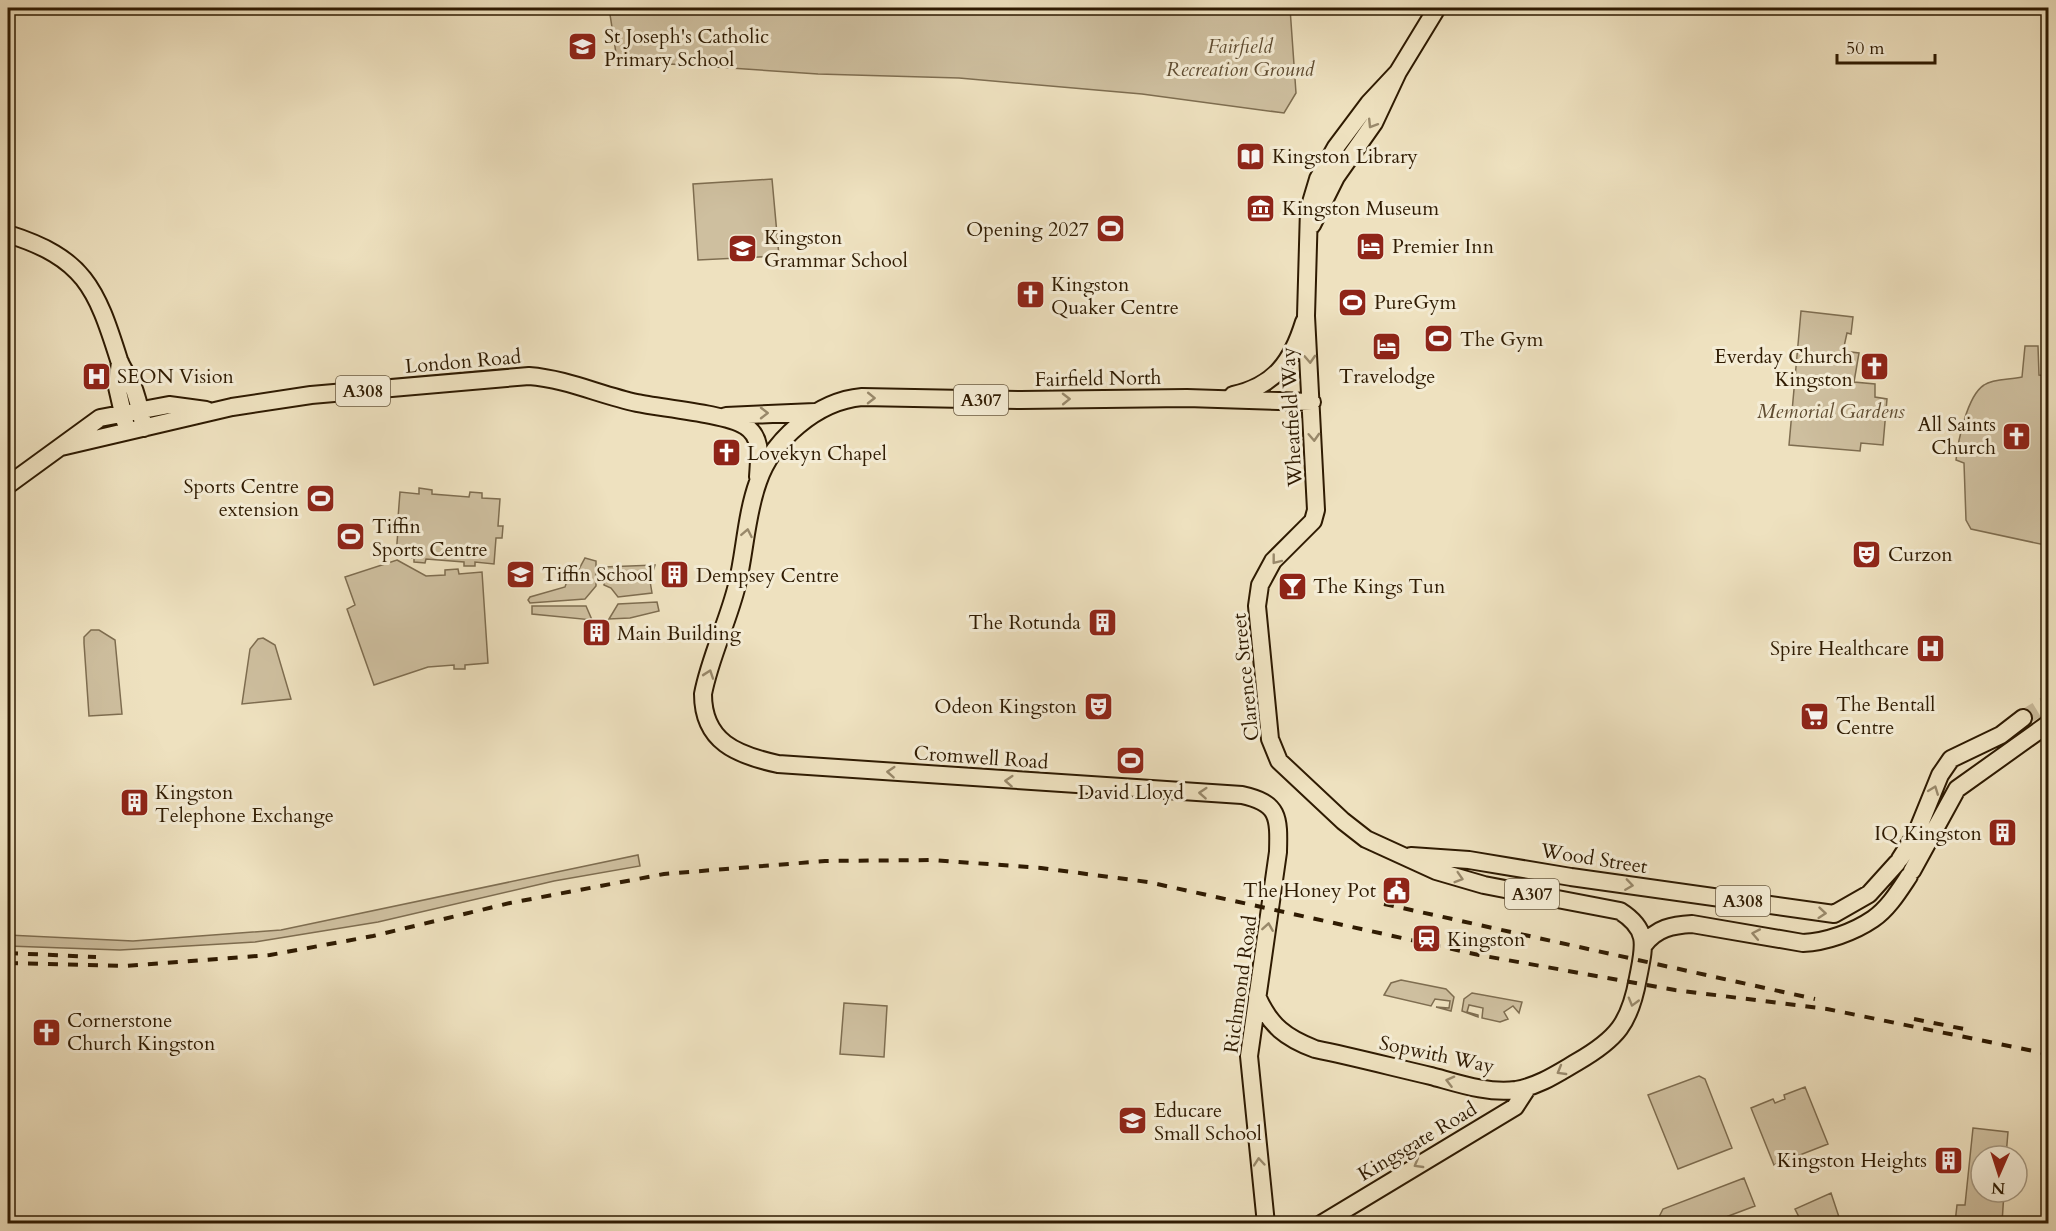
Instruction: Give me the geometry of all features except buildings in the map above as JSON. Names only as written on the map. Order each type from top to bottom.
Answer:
[{"type":"main road","name":"Wheatfield Way","points":[[1315,517],[1312,402],[1306,316],[1311,198],[1324,169],[1369,103],[1398,72],[1437,8]]},
{"type":"main road","points":[[8,234],[49,249],[76,271],[102,307],[120,362],[132,384],[140,409],[136,430]]},
{"type":"main road","name":"Wheatfield Way","points":[[1217,398],[1257,387],[1284,366],[1295,350],[1306,316]]},
{"type":"main road","points":[[120,362],[117,387],[123,412],[136,430]]},
{"type":"main road","name":"London Road","points":[[62,447],[213,410],[311,395],[529,376],[564,381],[637,403],[712,417]]},
{"type":"main road","name":"Fairfield North","points":[[815,412],[841,401],[862,397],[1021,400],[1217,398],[1312,402]]},
{"type":"main road","name":"London Road","points":[[8,485],[62,447],[92,422],[123,412],[169,405],[213,410]]},
{"type":"main road","name":"A308","points":[[712,417],[815,412]]},
{"type":"main road","name":"A307","points":[[758,482],[780,444],[815,412]]},
{"type":"main road","name":"A308","points":[[712,417],[746,426],[754,434],[759,447],[758,482]]},
{"type":"main road","name":"Cromwell Road","points":[[758,482],[737,585],[704,688],[704,713],[713,732],[725,745],[742,754],[778,764],[1254,798]]},
{"type":"main road","name":"Clarence Street","points":[[1292,775],[1279,761],[1270,739],[1257,606],[1260,585],[1273,561],[1315,517]]},
{"type":"main road","name":"Wood Street","points":[[1644,945],[1657,932],[1675,924],[1692,924],[1803,943],[1834,937],[1873,919],[1894,897],[1940,775],[1951,759],[2001,735],[2023,718]]},
{"type":"main road","name":"Wood Street","points":[[1292,775],[1366,838],[1405,856],[1469,860],[1571,877],[1834,914],[1869,894],[1904,867],[1953,795],[1969,778],[2049,724]]},
{"type":"main road","name":"Richmond Road","points":[[1254,798],[1275,811],[1279,829],[1276,879],[1249,1056],[1266,1224]]},
{"type":"main road","name":"A307","points":[[1405,856],[1436,871],[1484,885],[1620,911],[1636,922],[1644,945]]},
{"type":"main road","name":"Sopwith Way","points":[[1257,996],[1264,1013],[1282,1034],[1316,1049],[1476,1088],[1513,1090],[1544,1081],[1592,1053],[1621,1030],[1629,1017],[1644,945]]},
{"type":"main road","name":"Kingsgate Road","points":[[1321,1224],[1515,1107],[1528,1087]]},
{"type":"green space","name":"Fairfield Recreation Ground","points":[[609,8],[1290,8],[1296,93],[1284,113],[1142,94],[959,78],[818,74],[670,64],[618,66]]},
{"type":"green space","points":[[772,179],[779,256],[698,260],[693,184]]},
{"type":"green space","name":"Memorial Gardens","points":[[1801,311],[1853,317],[1851,334],[1847,333],[1843,351],[1859,353],[1854,382],[1875,384],[1875,397],[1887,399],[1883,445],[1861,443],[1860,451],[1789,445]]},
{"type":"green space","points":[[2025,346],[2038,346],[2039,375],[2048,376],[2048,540],[2045,545],[1971,529],[1966,520],[1964,463],[1956,460],[1961,431],[1973,399],[1978,391],[1988,383],[2022,377]]},
{"type":"green space","points":[[419,488],[432,490],[432,494],[469,497],[470,492],[482,493],[482,498],[500,499],[498,526],[503,526],[502,538],[496,538],[494,564],[475,562],[475,566],[464,566],[464,562],[426,559],[425,563],[414,562],[414,558],[396,556],[398,530],[393,529],[394,518],[398,518],[400,492],[419,494]]},
{"type":"green space","points":[[585,558],[596,561],[596,586],[585,599],[530,603],[528,600],[530,597],[565,587],[571,569],[579,569]]},
{"type":"green space","points":[[397,560],[426,576],[445,575],[445,570],[458,569],[459,574],[482,572],[488,663],[465,665],[465,669],[454,669],[454,665],[428,667],[374,685],[347,609],[355,605],[345,577]]},
{"type":"green space","points":[[655,565],[650,581],[652,593],[618,597],[611,588],[604,585],[604,567]]},
{"type":"green space","points":[[657,602],[659,611],[630,618],[609,619],[618,604]]},
{"type":"green space","points":[[532,606],[586,606],[592,620],[532,614]]},
{"type":"green space","points":[[91,630],[99,630],[115,640],[122,714],[89,716],[84,637]]},
{"type":"green space","points":[[263,638],[275,645],[291,699],[242,704],[250,649],[258,639]]},
{"type":"green space","points":[[638,855],[640,866],[554,881],[378,922],[255,942],[120,950],[8,946],[8,935],[133,941],[281,930]]},
{"type":"green space","points":[[1401,980],[1446,989],[1454,997],[1451,1011],[1436,1007],[1449,1008],[1450,1001],[1435,999],[1431,1006],[1384,995],[1391,983]]},
{"type":"green space","points":[[1472,993],[1522,1002],[1519,1013],[1513,1006],[1504,1012],[1508,1019],[1500,1022],[1482,1018],[1483,1008],[1469,1005],[1467,1012],[1478,1015],[1478,1017],[1462,1011],[1464,999]]},
{"type":"green space","points":[[844,1003],[887,1006],[884,1057],[840,1054]]},
{"type":"green space","points":[[1699,1076],[1705,1079],[1732,1148],[1678,1169],[1648,1095]]},
{"type":"green space","points":[[1805,1087],[1828,1144],[1774,1165],[1751,1108],[1773,1099],[1775,1103],[1785,1099],[1784,1095]]},
{"type":"green space","points":[[1973,1128],[2008,1132],[2007,1144],[1971,1144]]},
{"type":"green space","points":[[1969,1166],[1969,1204],[2003,1204],[2002,1223],[1955,1223],[1957,1205],[1965,1205]]},
{"type":"green space","points":[[1744,1178],[1755,1206],[1710,1223],[1662,1223],[1659,1217],[1663,1209]]},
{"type":"green space","points":[[1831,1193],[1840,1220],[1832,1223],[1802,1223],[1795,1209]]},
{"type":"tunnel","points":[[2023,718],[2048,703]]},
{"type":"railway","points":[[8,963],[125,966],[270,955],[373,936],[510,903],[664,874],[825,861],[933,860],[1041,868],[1148,882],[1479,955],[1675,990],[1827,1009],[2048,1054]]},
{"type":"railway","points":[[1384,904],[1815,999]]},
{"type":"railway","points":[[8,953],[96,957]]},
{"type":"railway","points":[[1914,1019],[1969,1030]]},
{"type":"place","name":"St Joseph's Catholic Primary School","points":[[583,47]]},
{"type":"place","name":"Kingston Library","points":[[1251,156]]},
{"type":"place","name":"Kingston Museum","points":[[1261,208]]},
{"type":"place","name":"Opening 2027","points":[[1110,229]]},
{"type":"place","name":"Premier Inn","points":[[1371,246]]},
{"type":"place","name":"Kingston Grammar School","points":[[743,248]]},
{"type":"place","name":"Kingston Quaker Centre","points":[[1030,295]]},
{"type":"place","name":"PureGym","points":[[1353,302]]},
{"type":"place","name":"The Gym","points":[[1439,339]]},
{"type":"place","name":"Travelodge","points":[[1387,346]]},
{"type":"place","name":"Everday Church Kingston","points":[[1874,367]]},
{"type":"place","name":"SEON Vision","points":[[96,376]]},
{"type":"place","name":"All Saints Church","points":[[2017,436]]},
{"type":"place","name":"Lovekyn Chapel","points":[[726,453]]},
{"type":"place","name":"Sports Centre extension","points":[[320,498]]},
{"type":"place","name":"Tiffin Sports Centre","points":[[351,537]]},
{"type":"place","name":"Curzon","points":[[1867,554]]},
{"type":"place","name":"Tiffin School","points":[[521,574]]},
{"type":"place","name":"Dempsey Centre","points":[[675,575]]},
{"type":"place","name":"The Kings Tun","points":[[1292,586]]},
{"type":"place","name":"The Rotunda","points":[[1102,622]]},
{"type":"place","name":"Main Building","points":[[596,633]]},
{"type":"place","name":"Spire Healthcare","points":[[1930,648]]},
{"type":"place","name":"Odeon Kingston","points":[[1098,706]]},
{"type":"place","name":"The Bentall Centre","points":[[1815,716]]},
{"type":"place","name":"David Lloyd","points":[[1131,761]]},
{"type":"place","name":"Kingston Telephone Exchange","points":[[134,803]]},
{"type":"place","name":"IQ Kingston","points":[[2003,833]]},
{"type":"place","name":"The Honey Pot","points":[[1397,890]]},
{"type":"place","name":"Kingston","points":[[1426,939]]},
{"type":"place","name":"Cornerstone Church Kingston","points":[[46,1032]]},
{"type":"place","name":"Educare Small School","points":[[1133,1121]]},
{"type":"place","name":"Kingston Heights","points":[[1948,1160]]}]
